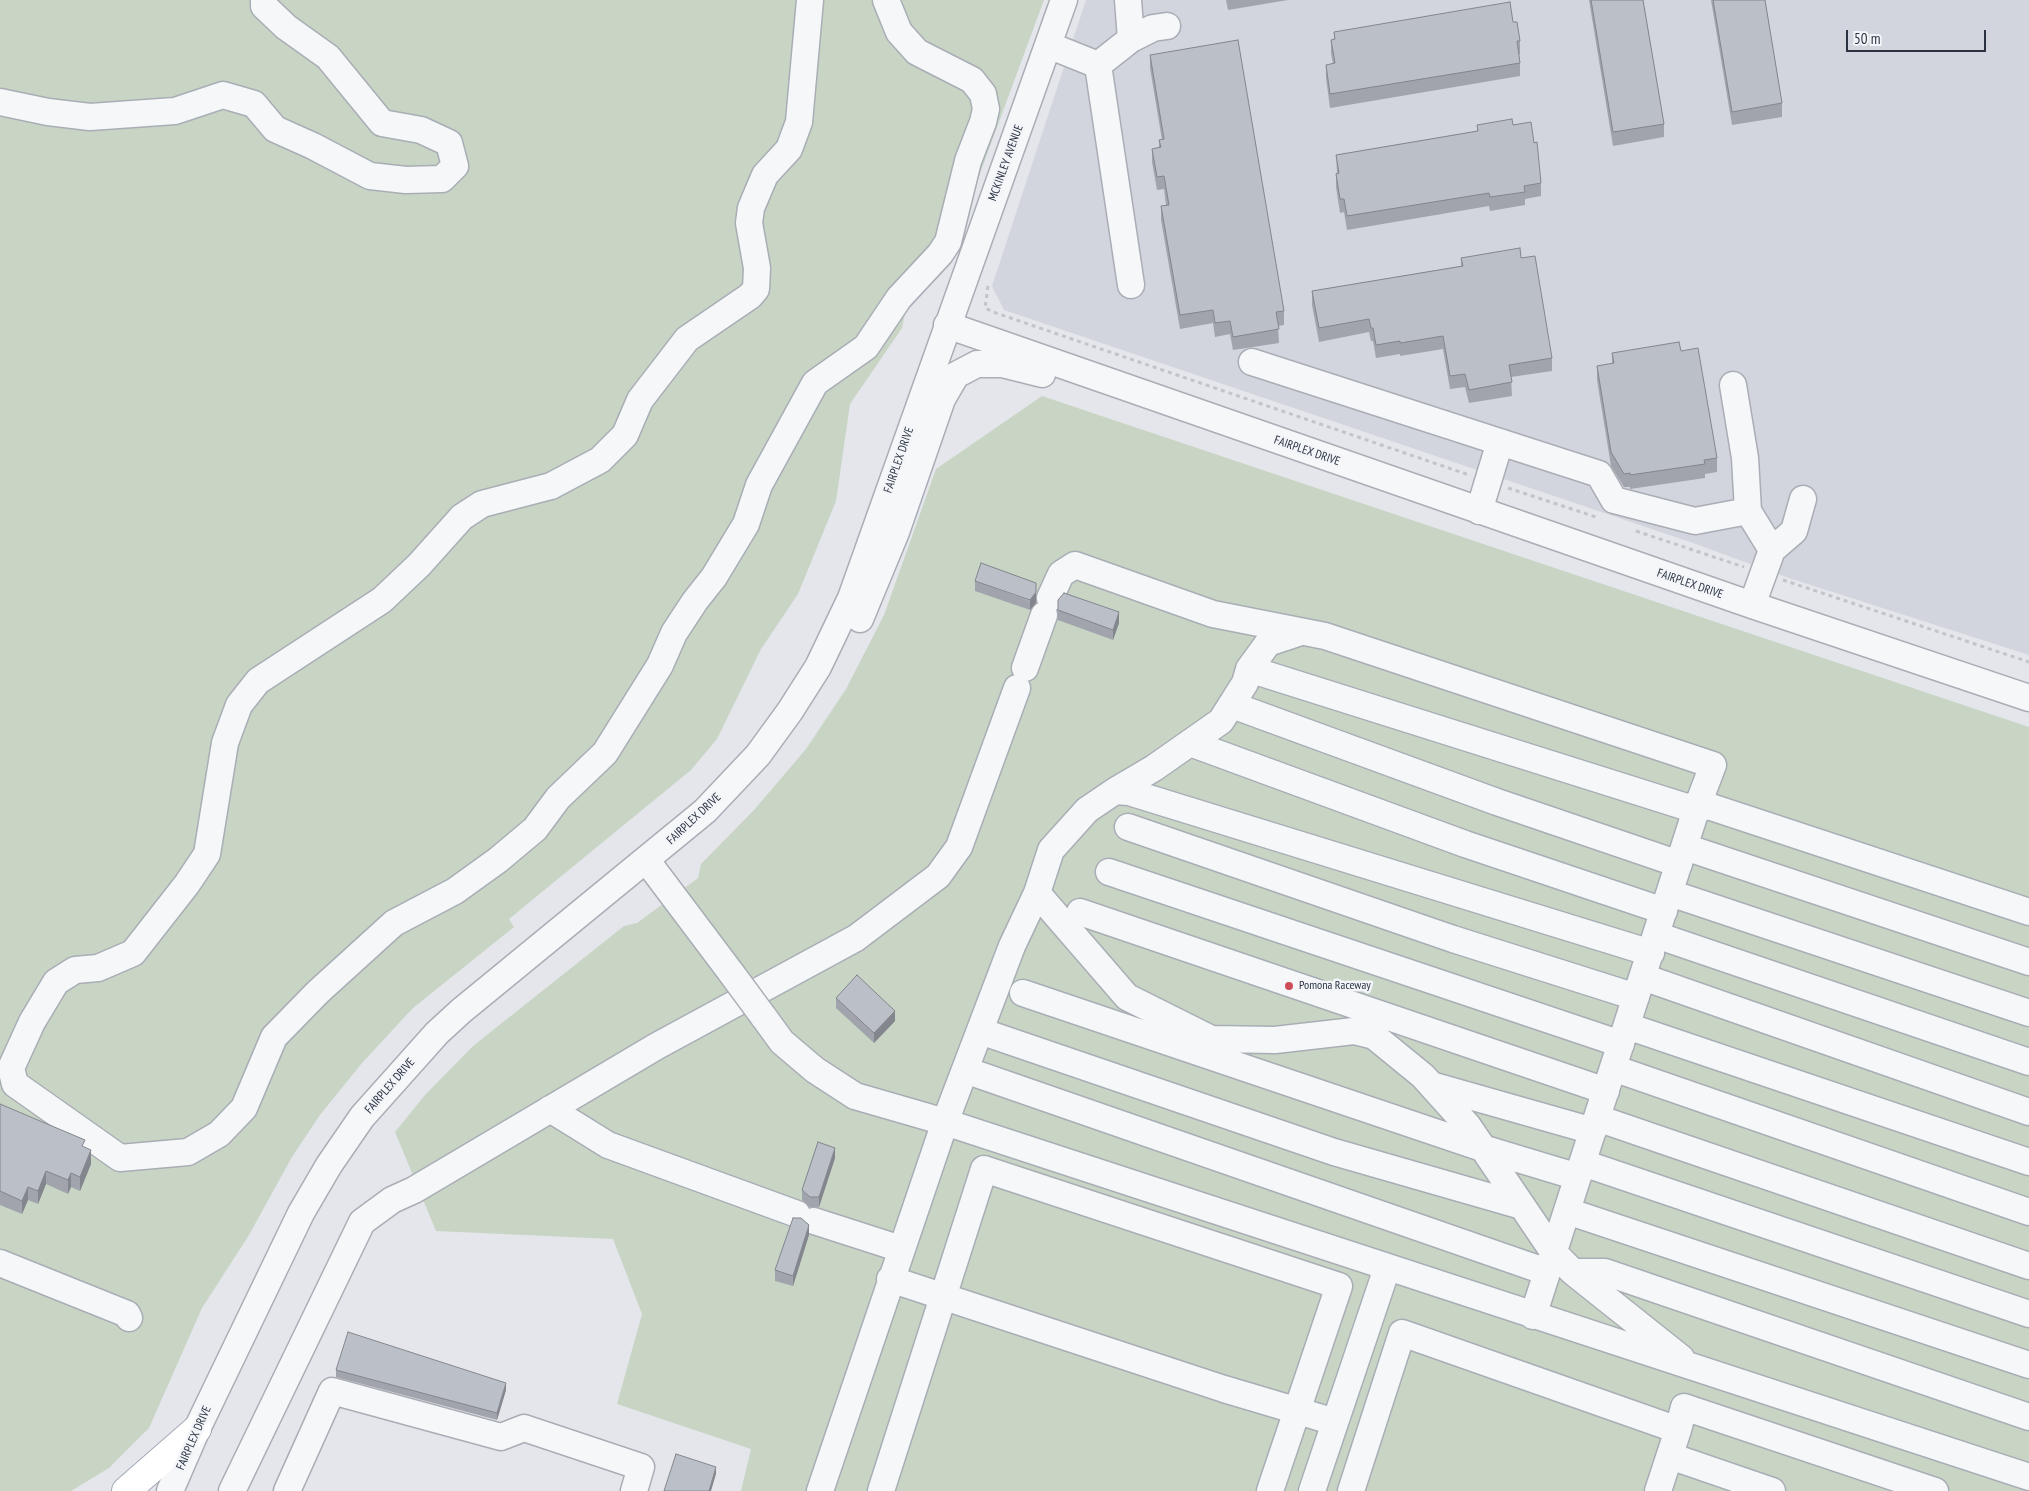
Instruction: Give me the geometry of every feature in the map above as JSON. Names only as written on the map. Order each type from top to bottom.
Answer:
[{"type":"main road","points":[[126,1491],[197,1429]]},
{"type":"street","points":[[0,102],[48,112],[90,117],[175,111],[224,95],[254,104],[275,128],[370,176],[406,180],[442,179],[455,166],[449,143],[420,130],[401,128],[382,122],[328,57],[286,27],[264,6],[264,0]]},
{"type":"street","points":[[810,0],[799,122],[788,149],[765,176],[751,208],[749,223],[757,268],[756,289],[750,296],[687,339],[640,400],[625,435],[600,460],[551,486],[482,504],[462,516],[418,565],[382,600],[258,681],[239,705],[225,742],[207,854],[187,884],[133,953],[98,968],[75,970],[56,982],[32,1022],[7,1081],[120,1158],[188,1152],[219,1134],[244,1108],[274,1037],[318,992],[394,923],[455,891],[498,860],[535,829],[558,798],[606,753],[660,665],[674,633],[714,577],[746,524],[759,485],[815,383],[866,347],[899,298],[940,254],[948,242],[968,161],[983,122],[986,109],[983,94],[972,80],[917,52],[899,32],[886,0]]},
{"type":"street","name":"MCKINLEY AVENUE","points":[[947,325],[1064,0]]},
{"type":"street","points":[[1128,0],[1131,39]]},
{"type":"street","points":[[1098,65],[1131,39],[1154,28],[1167,26]]},
{"type":"street","points":[[1048,45],[1098,65]]},
{"type":"street","points":[[1098,65],[1132,285]]},
{"type":"street","name":"FAIRPLEX DRIVE","points":[[170,1491],[197,1429],[301,1213],[329,1165],[362,1117],[449,1022],[647,860],[711,805],[758,755],[790,711],[836,632],[851,598],[947,325],[1479,511],[2029,698]]},
{"type":"street","points":[[1252,362],[1599,474],[1614,500],[1695,521],[1748,511]]},
{"type":"street","points":[[711,805],[742,789],[812,702],[852,637],[896,532],[942,398],[956,375],[977,364],[1002,364],[1074,382],[1141,393]]},
{"type":"street","points":[[1733,385],[1745,458],[1748,511],[1772,550]]},
{"type":"street","points":[[1479,511],[1500,442]]},
{"type":"street","points":[[1752,605],[1772,550],[1794,531],[1803,499]]},
{"type":"street","points":[[232,1491],[362,1222],[392,1200],[414,1190],[674,1036],[856,938],[938,876],[959,848],[1047,607],[1061,574],[1075,565],[1213,614],[1325,636],[1414,664],[1713,765],[1696,810],[1533,1316]]},
{"type":"street","points":[[820,1491],[900,1249],[945,1122],[1012,946],[1037,893],[1051,850],[1087,810],[1114,791],[1154,768],[1221,721],[1245,683],[1249,669],[1268,644],[1301,632]]},
{"type":"street","points":[[1249,669],[1696,810],[1708,806],[2029,912]]},
{"type":"street","points":[[1232,705],[1497,802],[1682,855],[2029,962]]},
{"type":"street","points":[[1190,743],[1465,844],[1667,902],[2029,1012]]},
{"type":"street","points":[[1114,791],[1129,792],[1646,966],[2029,1112]]},
{"type":"street","points":[[1128,827],[1444,936],[1646,966],[2029,1062]]},
{"type":"street","points":[[647,860],[782,1042],[815,1070],[855,1096],[945,1122],[2029,1477]]},
{"type":"street","points":[[1109,872],[1617,1057],[2029,1212]]},
{"type":"street","points":[[1037,893],[1127,997],[1212,1040],[1275,1040],[1354,1031],[1374,1036],[1431,1085],[1468,1126],[1522,1206],[1550,1262]]},
{"type":"street","points":[[1080,912],[1617,1057],[2029,1162]]},
{"type":"street","points":[[1023,993],[1482,1148],[1580,1170],[2029,1314]]},
{"type":"street","points":[[980,1031],[1334,1152],[1522,1206]]},
{"type":"street","points":[[965,1070],[1550,1262],[1573,1272],[1694,1368]]},
{"type":"street","points":[[1431,1085],[1595,1125],[2029,1266]]},
{"type":"street","points":[[550,1110],[608,1145],[900,1249]]},
{"type":"street","points":[[881,1491],[984,1169],[1339,1286],[1270,1491]]},
{"type":"street","points":[[1567,1210],[2029,1365]]},
{"type":"street","points":[[0,1263],[127,1314],[130,1318]]},
{"type":"street","points":[[1312,1491],[1387,1268]]},
{"type":"street","points":[[1573,1272],[1605,1272],[2029,1417]]},
{"type":"street","points":[[890,1279],[1335,1422]]},
{"type":"street","points":[[1352,1491],[1402,1333],[1678,1430]]},
{"type":"street","points":[[287,1491],[332,1391],[501,1437],[524,1428],[641,1467],[634,1491]]},
{"type":"street","points":[[1658,1491],[1684,1407],[1935,1491]]},
{"type":"street","points":[[1670,1456],[1772,1491]]},
{"type":"shaded area","points":[[1086,0],[2029,0],[2029,655],[1789,578],[1690,542],[1004,310],[992,286]]},
{"type":"green space","points":[[0,0],[1044,0],[954,244],[908,300],[902,328],[850,404],[836,501],[798,594],[761,649],[717,739],[691,770],[509,919],[514,927],[413,1008],[362,1063],[320,1115],[292,1157],[249,1235],[202,1308],[149,1428],[109,1468],[71,1491],[0,1491]]},
{"type":"green space","name":"Pomona Raceway","points":[[1042,396],[2029,727],[2029,1491],[741,1491],[751,1449],[617,1404],[642,1314],[613,1239],[436,1231],[395,1132],[425,1095],[473,1046],[624,926],[637,923],[698,878],[701,864],[754,810],[806,749],[846,689],[884,615],[936,469]]},
{"type":"building","points":[[1591,0],[1643,0],[1664,124],[1613,132]]},
{"type":"building","points":[[1713,0],[1765,0],[1782,103],[1732,112]]},
{"type":"building","points":[[1510,2],[1513,22],[1517,22],[1520,41],[1517,41],[1520,63],[1330,94],[1326,65],[1335,63],[1331,40],[1335,39],[1334,32]]},
{"type":"building","points":[[1238,40],[1284,311],[1276,312],[1279,329],[1233,337],[1230,321],[1215,323],[1213,310],[1180,315],[1161,206],[1169,205],[1164,176],[1157,177],[1152,149],[1161,147],[1159,140],[1164,139],[1150,55]]},
{"type":"building","points":[[1512,119],[1513,125],[1531,122],[1534,143],[1537,142],[1541,183],[1524,186],[1525,192],[1490,197],[1489,193],[1347,216],[1344,199],[1340,199],[1336,174],[1339,173],[1336,155],[1478,131],[1477,125]]},
{"type":"building","points":[[1520,248],[1521,258],[1535,256],[1552,358],[1509,365],[1512,382],[1469,390],[1465,374],[1450,376],[1443,336],[1376,345],[1373,328],[1371,328],[1369,319],[1319,328],[1312,291],[1463,266],[1461,258]]},
{"type":"building","points":[[1679,342],[1681,351],[1698,348],[1717,458],[1704,460],[1705,464],[1630,475],[1630,473],[1624,474],[1611,452],[1597,366],[1614,363],[1612,353]]},
{"type":"building","points":[[981,563],[1036,583],[1036,592],[1030,600],[975,581]]},
{"type":"building","points":[[1064,593],[1119,612],[1113,630],[1058,610],[1058,600]]},
{"type":"building","points":[[857,975],[895,1011],[874,1033],[836,998]]},
{"type":"building","points":[[0,1104],[85,1140],[82,1146],[91,1150],[80,1177],[71,1173],[68,1180],[46,1171],[38,1191],[28,1187],[22,1201],[0,1191]]},
{"type":"building","points":[[818,1142],[835,1148],[819,1197],[810,1197],[802,1190]]},
{"type":"building","points":[[793,1218],[801,1218],[809,1225],[793,1276],[775,1270]]},
{"type":"building","points":[[348,1332],[506,1383],[497,1413],[336,1370]]},
{"type":"building","points":[[676,1454],[716,1467],[709,1491],[664,1491]]},
{"type":"place","name":"Pomona Raceway","points":[[1289,986]]}]
